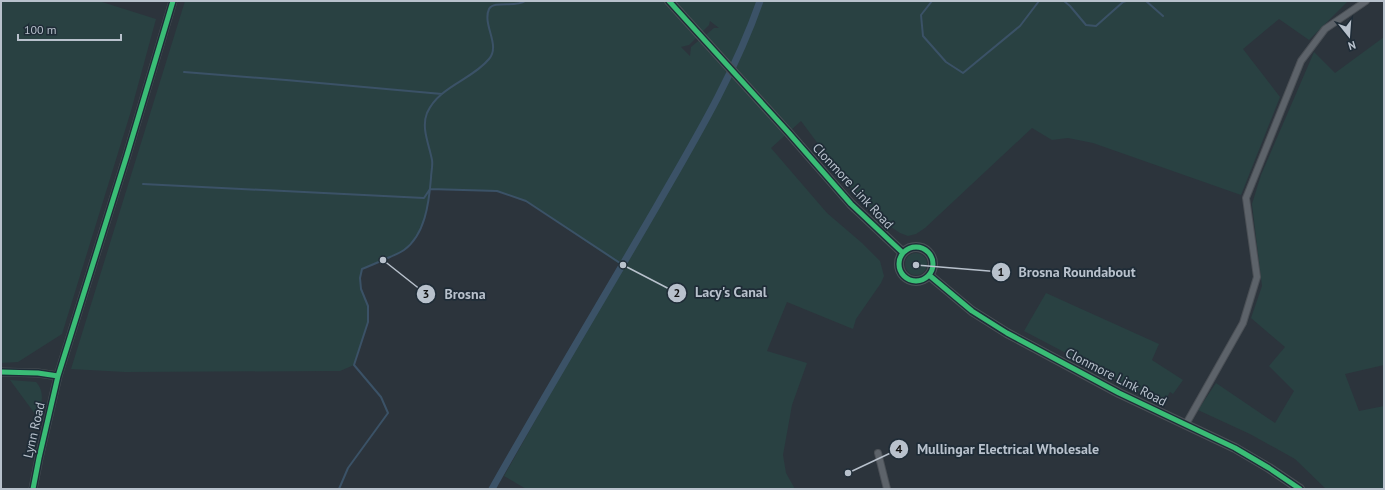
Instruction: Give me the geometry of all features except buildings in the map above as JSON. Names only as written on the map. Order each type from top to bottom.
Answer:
[{"type":"main road","name":"Clonmore Link Road","points":[[669,1],[852,204],[903,254]]},
{"type":"main road","points":[[911,248],[926,251],[932,260],[932,270],[929,275],[915,281],[906,278],[900,269],[899,264],[903,254],[911,248]]},
{"type":"main road","name":"Clonmore Link Road","points":[[929,275],[972,311],[1007,333],[1119,393],[1235,448],[1269,468],[1300,489]]},
{"type":"street","name":"Lynn Road","points":[[33,489],[58,376],[128,155],[173,1]]},
{"type":"street","points":[[1186,424],[1243,323],[1257,277],[1246,198],[1301,61],[1325,30],[1366,1]]},
{"type":"street","points":[[1,372],[38,373],[58,376]]},
{"type":"street","points":[[878,453],[887,489]]},
{"type":"green space","points":[[1,1],[99,1],[156,19],[131,111],[62,334],[18,362],[1,363]]},
{"type":"green space","points":[[185,1],[1348,1],[1309,40],[1279,19],[1243,49],[1280,97],[1241,195],[1093,143],[1068,138],[1052,140],[1032,128],[925,228],[916,234],[908,236],[900,233],[888,225],[851,188],[801,121],[771,148],[827,213],[862,243],[880,261],[884,276],[881,283],[856,319],[853,329],[787,302],[767,351],[807,363],[792,405],[783,455],[786,473],[795,489],[526,489],[504,476],[622,266],[526,201],[497,191],[430,189],[426,214],[420,230],[410,244],[396,255],[362,269],[360,278],[361,289],[368,306],[368,322],[354,365],[340,371],[125,372],[71,369]],"holes":[[[710,21],[719,28],[714,28],[691,47],[690,56],[681,47],[689,45],[709,25]]]},
{"type":"green space","points":[[1384,37],[1384,365],[1345,374],[1359,411],[1384,406],[1384,489],[1326,489],[1295,459],[1250,434],[1198,410],[1216,383],[1275,423],[1294,391],[1269,366],[1285,347],[1251,318],[1262,286],[1252,204],[1261,175],[1314,52],[1335,73]]},
{"type":"green space","points":[[912,253],[920,253],[927,260],[927,268],[920,275],[912,275],[905,268],[905,260]]},
{"type":"green space","points":[[1046,293],[1159,344],[1152,360],[1183,380],[1173,394],[1170,392],[1163,404],[1024,331]]},
{"type":"green space","points":[[10,380],[36,382],[39,386],[42,399],[38,418]]},
{"type":"waterway","points":[[339,489],[348,468],[388,413],[381,397],[354,365],[368,322],[368,306],[361,289],[360,278],[362,269],[402,251],[411,244],[417,236],[425,218],[432,167],[432,160],[425,130],[425,119],[427,113],[439,96],[474,72],[489,59],[493,48],[487,15],[489,9],[495,5],[516,4],[525,1]]},
{"type":"waterway","points":[[492,489],[714,105],[739,54],[760,1]]},
{"type":"waterway","points":[[932,1],[921,15],[923,36],[946,62],[963,73],[1020,26],[1039,1]]},
{"type":"waterway","points":[[1064,1],[1086,25],[1096,26],[1126,1]]},
{"type":"waterway","points":[[1146,1],[1163,16]]},
{"type":"waterway","points":[[184,72],[442,94]]},
{"type":"waterway","points":[[143,184],[424,198],[430,189],[497,191],[526,201],[623,265]]},
{"type":"cycle path","points":[[33,489],[58,376],[173,1]]},
{"type":"cycle path","points":[[669,1],[851,204],[903,253]]},
{"type":"cycle path","points":[[916,247],[928,252],[933,264],[928,276],[916,281],[904,276],[899,264],[904,252],[916,247]]},
{"type":"cycle path","points":[[929,275],[972,311],[1007,333],[1119,393],[1235,448],[1269,468],[1300,489]]},
{"type":"cycle path","points":[[1,372],[38,373],[58,376]]},
{"type":"place","name":"Brosna","points":[[383,260]]},
{"type":"place","name":"Lacy's Canal","points":[[623,265]]},
{"type":"place","name":"Brosna Roundabout","points":[[916,265]]},
{"type":"place","name":"Mullingar Electrical Wholesale","points":[[848,473]]}]
